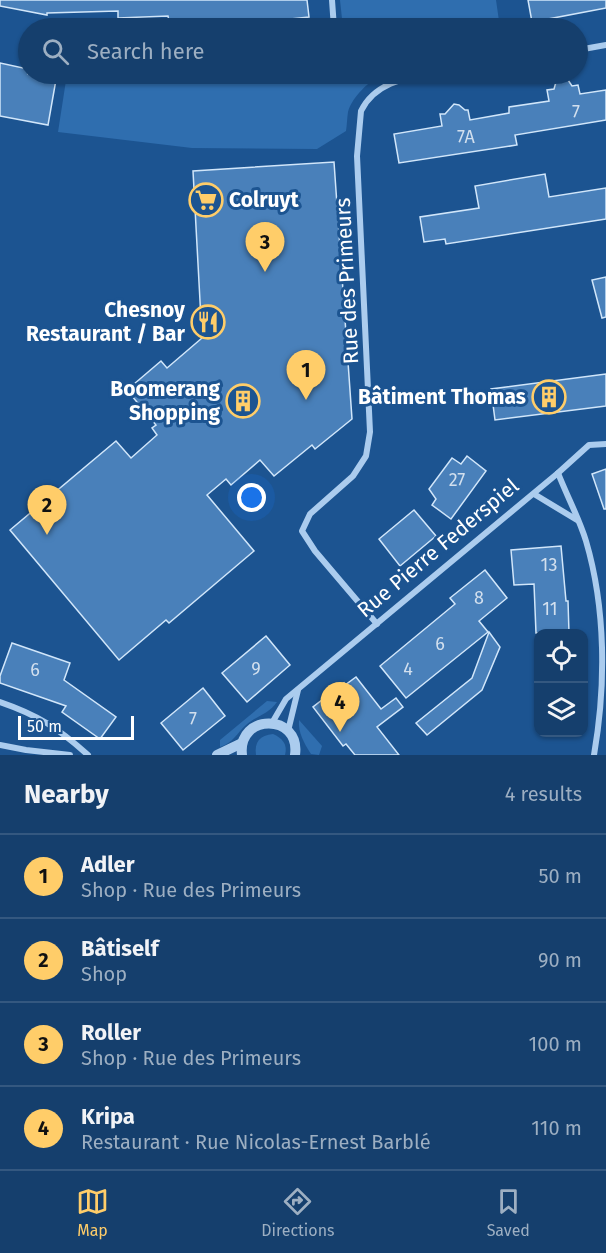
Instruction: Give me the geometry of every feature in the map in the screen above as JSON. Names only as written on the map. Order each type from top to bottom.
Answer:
[{"type":"street","points":[[332,0],[333,18]]},
{"type":"street","points":[[588,48],[606,45]]},
{"type":"street","name":"Rue des Primeurs","points":[[377,624],[315,551],[302,531],[310,513],[353,476],[366,456],[370,432],[357,156],[364,104],[380,88],[390,84]]},
{"type":"street","name":"Rue Pierre Federspiel","points":[[272,723],[286,699],[589,446],[606,444]]},
{"type":"street","points":[[558,473],[590,555],[599,601],[603,643],[603,689],[601,719],[594,755]]},
{"type":"street","points":[[534,494],[578,521]]},
{"type":"street","points":[[288,731],[298,689]]},
{"type":"street","points":[[0,702],[29,712],[60,730],[88,755]]},
{"type":"street","points":[[242,755],[242,743],[246,734],[262,723],[281,725],[293,739],[298,753]]},
{"type":"street","points":[[217,755],[242,743]]},
{"type":"street","points":[[0,745],[70,755]]},
{"type":"shaded area","points":[[340,0],[496,0],[499,18],[342,18]]},
{"type":"shaded area","points":[[65,84],[368,84],[350,106],[346,131],[317,149],[192,148],[58,132]]},
{"type":"shaded area","points":[[267,701],[277,702],[246,725],[228,743],[220,747],[220,740]]},
{"type":"shaded area","points":[[299,720],[322,746],[319,755],[311,754],[306,746]]},
{"type":"shaded area","points":[[273,734],[284,742],[285,755],[256,755],[259,740]]},
{"type":"building","points":[[0,0],[307,0],[309,17],[118,18],[118,11],[47,13],[47,15],[0,6]]},
{"type":"building","points":[[528,0],[606,0],[606,8],[553,18],[531,18]]},
{"type":"building","points":[[0,63],[18,67],[18,84],[55,84],[48,125],[0,116]]},
{"type":"building","points":[[555,84],[571,84],[572,86],[578,85],[580,94],[606,90],[606,120],[515,135],[517,145],[399,163],[394,134],[442,126],[440,114],[445,114],[454,104],[468,110],[470,120],[509,113],[509,107],[549,101],[547,90],[554,89]]},
{"type":"building","name":"Boomerang Shopping","points":[[334,162],[352,419],[315,449],[312,445],[274,476],[260,460],[231,485],[226,479],[207,495],[254,551],[169,623],[166,620],[119,660],[10,530],[116,441],[131,458],[157,435],[152,428],[156,425],[127,390],[161,361],[167,368],[202,338],[193,171]]},
{"type":"building","points":[[545,174],[549,197],[606,188],[606,219],[446,244],[445,239],[424,242],[420,217],[479,208],[475,186]]},
{"type":"building","points":[[606,277],[606,317],[602,318],[592,280]]},
{"type":"building","name":"Bâtiment Thomas","points":[[606,374],[606,406],[495,420],[491,389]]},
{"type":"building","points":[[467,456],[486,471],[451,519],[432,505],[436,499],[429,489],[452,458],[461,464]]},
{"type":"building","points":[[606,469],[606,509],[604,509],[592,474]]},
{"type":"building","points":[[414,510],[436,536],[400,566],[379,539]]},
{"type":"building","points":[[561,546],[569,629],[536,629],[534,584],[514,585],[511,550]]},
{"type":"building","points":[[485,570],[507,598],[479,621],[488,632],[406,698],[380,666],[455,604],[450,598]]},
{"type":"building","points":[[489,632],[500,647],[482,690],[427,735],[416,723],[472,678]]},
{"type":"building","points":[[266,636],[290,665],[247,702],[222,673]]},
{"type":"building","points":[[12,643],[70,663],[64,680],[116,717],[100,739],[62,712],[66,706],[0,683],[0,676]]},
{"type":"building","points":[[356,677],[381,709],[396,698],[403,707],[377,727],[399,755],[355,755],[346,744],[343,746],[313,707],[344,683],[345,685]]},
{"type":"building","points":[[203,688],[225,716],[183,750],[161,723]]},
{"type":"place","name":"Colruyt","points":[[206,200]]},
{"type":"place","name":"Roller","points":[[265,272]]},
{"type":"place","name":"Chesnoy Restaurant / Bar","points":[[208,322]]},
{"type":"place","name":"Bâtiment Thomas","points":[[549,397]]},
{"type":"place","name":"Adler","points":[[306,400]]},
{"type":"place","name":"Boomerang Shopping","points":[[243,401]]},
{"type":"place","name":"Bâtiself","points":[[47,535]]},
{"type":"place","name":"Kripa","points":[[340,732]]}]
